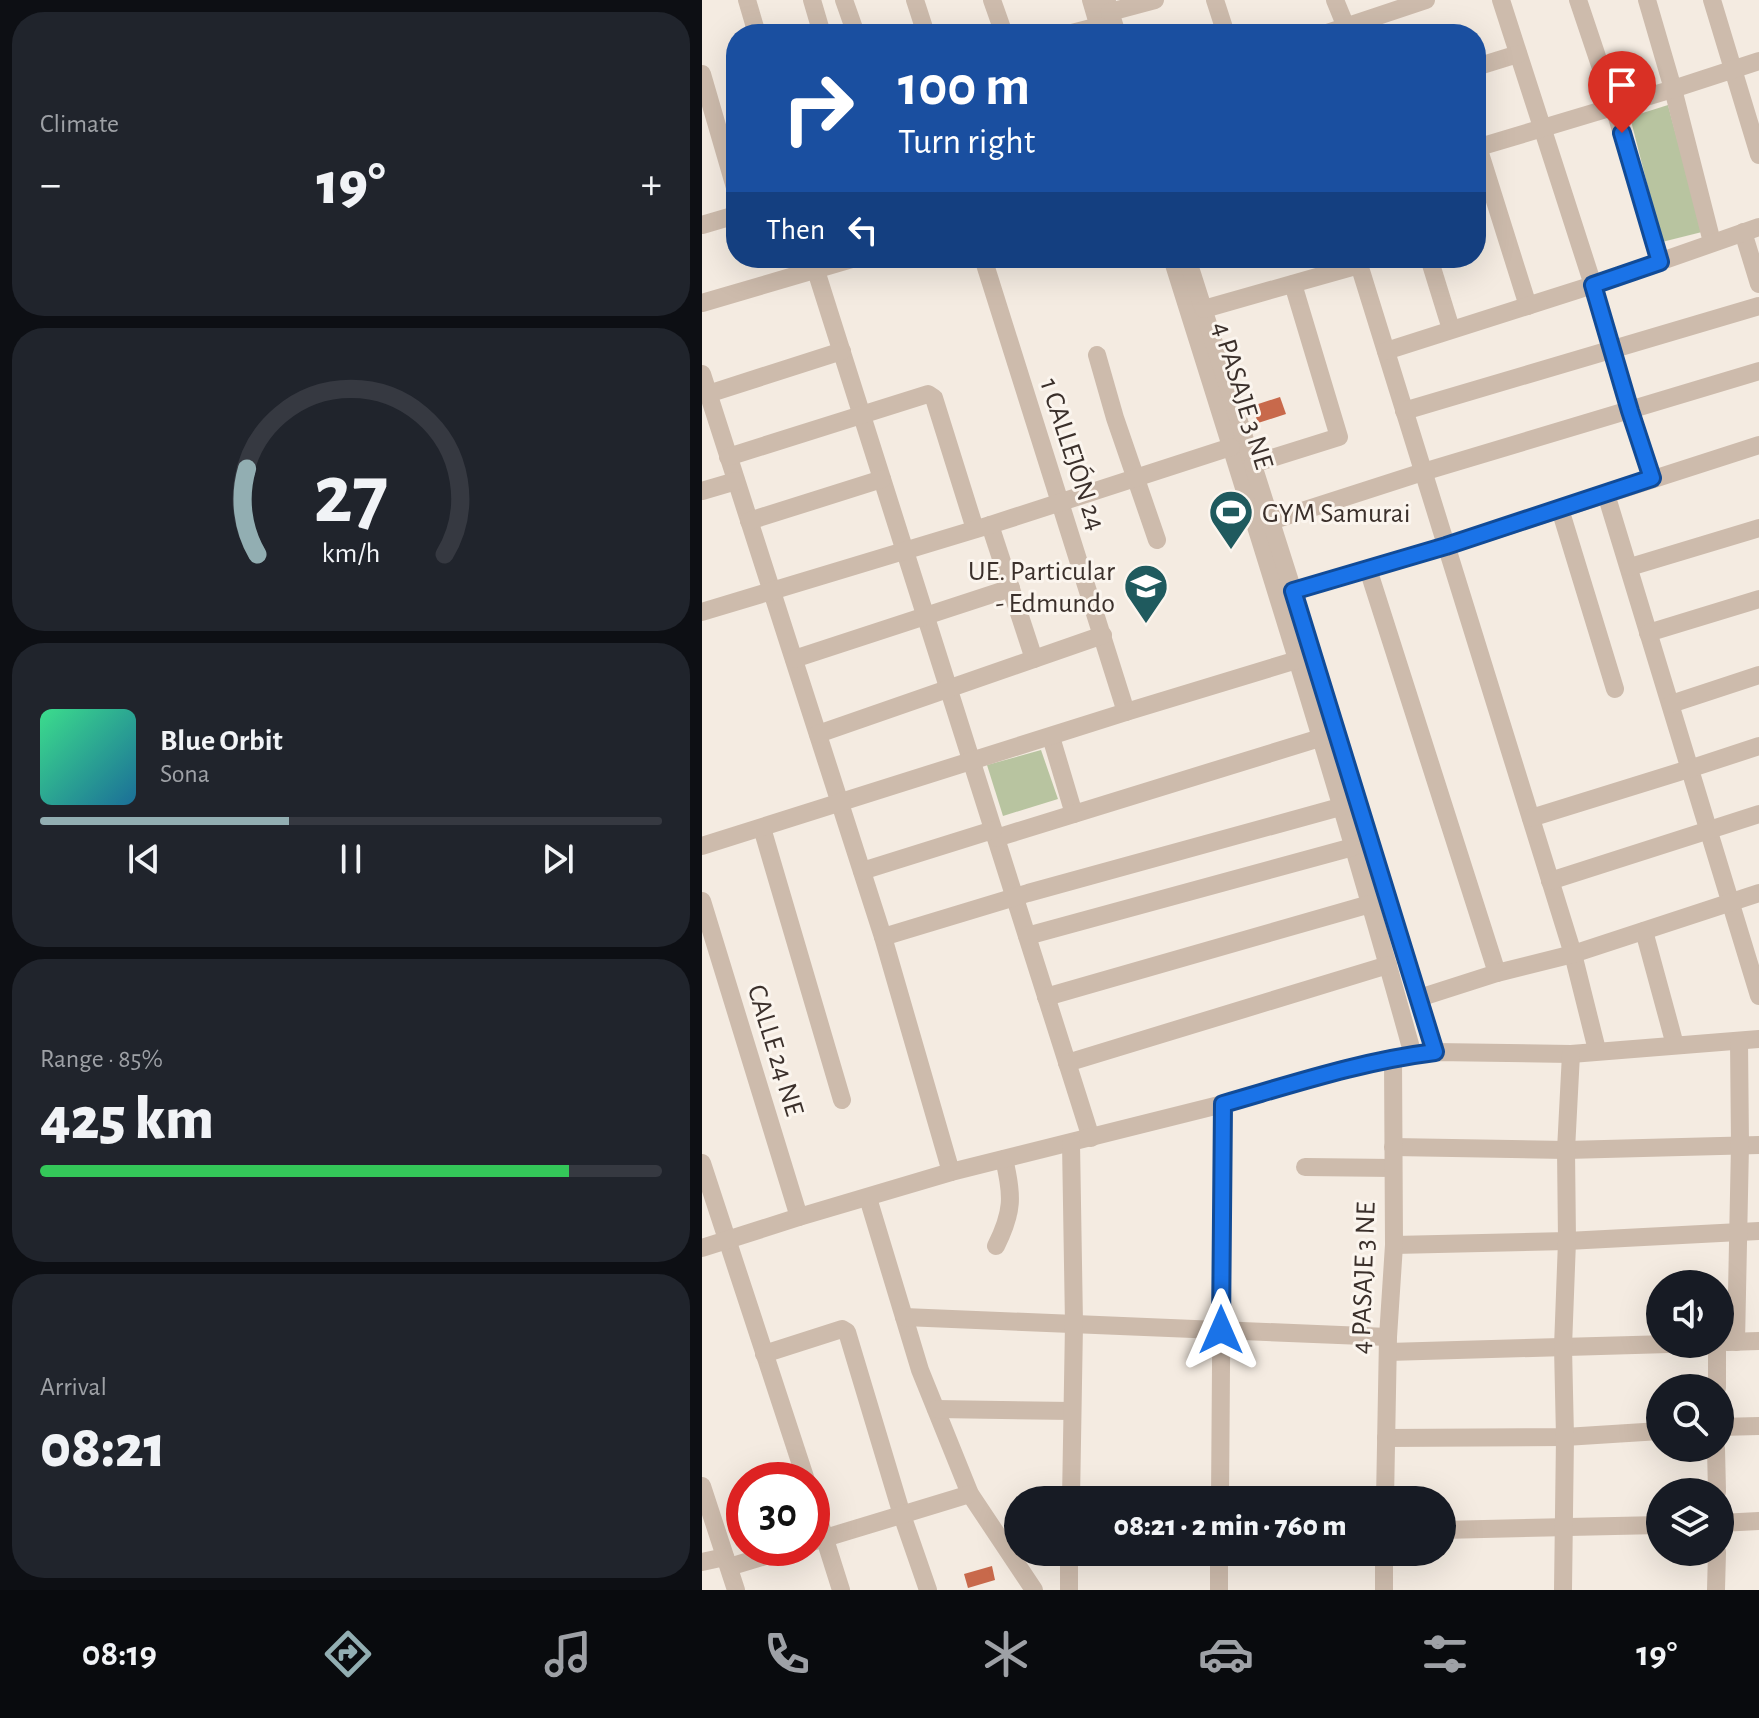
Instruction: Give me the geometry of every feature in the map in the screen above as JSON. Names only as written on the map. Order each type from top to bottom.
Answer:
[{"type":"street","points":[[747,0],[754,24]]},
{"type":"street","points":[[812,0],[819,24]]},
{"type":"street","points":[[844,0],[852,24]]},
{"type":"street","points":[[915,0],[923,24]]},
{"type":"street","points":[[992,0],[1000,24]]},
{"type":"street","points":[[1091,0],[1104,18],[1155,0]]},
{"type":"street","points":[[1215,0],[1223,24]]},
{"type":"street","points":[[1335,0],[1345,24]]},
{"type":"street","points":[[1355,24],[1426,0]]},
{"type":"street","points":[[1501,0],[1652,478]]},
{"type":"street","points":[[1578,0],[1660,262]]},
{"type":"street","points":[[1647,0],[1712,242]]},
{"type":"street","points":[[1712,0],[1759,155]]},
{"type":"street","points":[[1486,64],[1518,54]]},
{"type":"street","points":[[1486,144],[1759,61]]},
{"type":"street","points":[[702,74],[726,157]]},
{"type":"street","points":[[1486,175],[1528,306]]},
{"type":"street","points":[[702,225],[726,218]]},
{"type":"street","points":[[1386,351],[1593,285],[1751,230],[1759,284]]},
{"type":"street","points":[[702,303],[803,268]]},
{"type":"street","points":[[815,268],[1091,1138]]},
{"type":"street","name":"1 CALLEJÓN 24","points":[[986,268],[1126,712]]},
{"type":"street","name":"4 PASAJE 3 NE","points":[[1175,268],[1297,660],[1413,1055]]},
{"type":"street","name":"4 PASAJE 3 NE","points":[[1190,268],[1435,1052]]},
{"type":"street","points":[[1204,309],[1338,268]]},
{"type":"street","points":[[1360,268],[1573,954],[1597,1050]]},
{"type":"street","points":[[1432,268],[1451,329]]},
{"type":"street","points":[[1253,464],[1339,437],[1293,284]]},
{"type":"street","points":[[1404,411],[1759,306]]},
{"type":"street","points":[[708,394],[842,351]]},
{"type":"street","points":[[1097,355],[1157,540]]},
{"type":"street","points":[[1271,521],[1759,371]]},
{"type":"street","points":[[702,374],[708,394],[709,420],[728,457],[794,659],[883,937],[951,1172]]},
{"type":"street","points":[[728,457],[928,394],[932,396],[982,527],[1011,588],[1034,659]]},
{"type":"street","points":[[702,612],[1231,447]]},
{"type":"street","points":[[1293,591],[1759,447]]},
{"type":"street","points":[[749,521],[882,479]]},
{"type":"street","points":[[702,491],[736,481]]},
{"type":"street","points":[[1606,494],[1759,996]]},
{"type":"street","points":[[1560,509],[1615,689]]},
{"type":"street","points":[[1630,567],[1759,528]]},
{"type":"street","points":[[1368,569],[1497,973]]},
{"type":"street","points":[[794,659],[1011,588]]},
{"type":"street","points":[[1648,633],[1759,599]]},
{"type":"street","points":[[818,734],[1103,635]]},
{"type":"street","points":[[702,846],[1297,660]]},
{"type":"street","points":[[1671,704],[1759,675]]},
{"type":"street","points":[[1051,737],[1074,814]]},
{"type":"street","points":[[862,871],[1074,814],[1320,738]]},
{"type":"street","points":[[1531,818],[1759,746]]},
{"type":"street","points":[[883,937],[1340,807]]},
{"type":"street","points":[[1550,881],[1759,814]]},
{"type":"street","points":[[762,828],[842,1100]]},
{"type":"street","points":[[1027,936],[1353,847]]},
{"type":"street","points":[[1419,998],[1497,973],[1573,954],[1759,893]]},
{"type":"street","name":"CALLE 24 NE","points":[[702,901],[799,1217]]},
{"type":"street","points":[[1046,997],[1370,904]]},
{"type":"street","points":[[1644,931],[1675,1045]]},
{"type":"street","points":[[1067,1063],[1388,965]]},
{"type":"street","points":[[702,1248],[951,1172],[1393,1058],[1435,1052],[1571,1054],[1759,1039]]},
{"type":"street","points":[[1733,1270],[1750,1145],[1739,1041]]},
{"type":"street","points":[[1563,1590],[1563,1347],[1571,1054]]},
{"type":"street","name":"4 PASAJE 3 NE","points":[[1385,1486],[1394,1245],[1393,1058]]},
{"type":"street","points":[[1220,1486],[1223,1104]]},
{"type":"street","points":[[1071,1143],[1074,1324],[1071,1486]]},
{"type":"street","points":[[1393,1147],[1566,1150],[1750,1145]]},
{"type":"street","points":[[996,1246],[1007,1224],[1011,1203],[1004,1159]]},
{"type":"street","points":[[702,1163],[800,1462]]},
{"type":"street","points":[[1305,1167],[1393,1168]]},
{"type":"street","points":[[868,1198],[920,1370],[970,1494],[1034,1590]]},
{"type":"street","points":[[1394,1245],[1567,1241],[1759,1231]]},
{"type":"street","points":[[904,1317],[1221,1330],[1388,1344],[1563,1347],[1646,1345]]},
{"type":"street","points":[[764,1354],[842,1329],[847,1332],[928,1590]]},
{"type":"street","points":[[1734,1342],[1759,1341]]},
{"type":"street","points":[[936,1409],[1072,1411]]},
{"type":"street","points":[[1734,1427],[1759,1426]]},
{"type":"street","points":[[1386,1438],[1565,1437],[1646,1432]]},
{"type":"street","points":[[830,1537],[970,1494]]},
{"type":"street","points":[[703,1496],[726,1559]]},
{"type":"street","points":[[1734,1522],[1759,1521]]},
{"type":"street","points":[[1456,1530],[1646,1525]]},
{"type":"street","points":[[702,1562],[726,1562]]},
{"type":"street","points":[[830,1565],[841,1590]]},
{"type":"street","points":[[728,1566],[736,1590]]},
{"type":"street","points":[[1069,1566],[1069,1590]]},
{"type":"street","points":[[1219,1566],[1219,1590]]},
{"type":"street","points":[[1384,1566],[1384,1590]]},
{"type":"street","points":[[1716,1590],[1717,1566]]},
{"type":"green space","points":[[1668,105],[1702,232],[1662,242],[1630,117]]},
{"type":"green space","points":[[1041,750],[1058,799],[1003,816],[987,765]]},
{"type":"building","points":[[1280,397],[1286,414],[1258,423],[1252,406]]},
{"type":"building","points":[[992,1566],[995,1580],[968,1588],[964,1574]]},
{"type":"place","name":"GYM Samurai","points":[[1231,551]]},
{"type":"place","name":"UE. Particular - Edmundo","points":[[1146,625]]},
{"type":"route","points":[[1221,1330],[1223,1104],[1344,1069],[1435,1052],[1293,591],[1446,546],[1652,478],[1593,285],[1660,262],[1622,133]]}]
